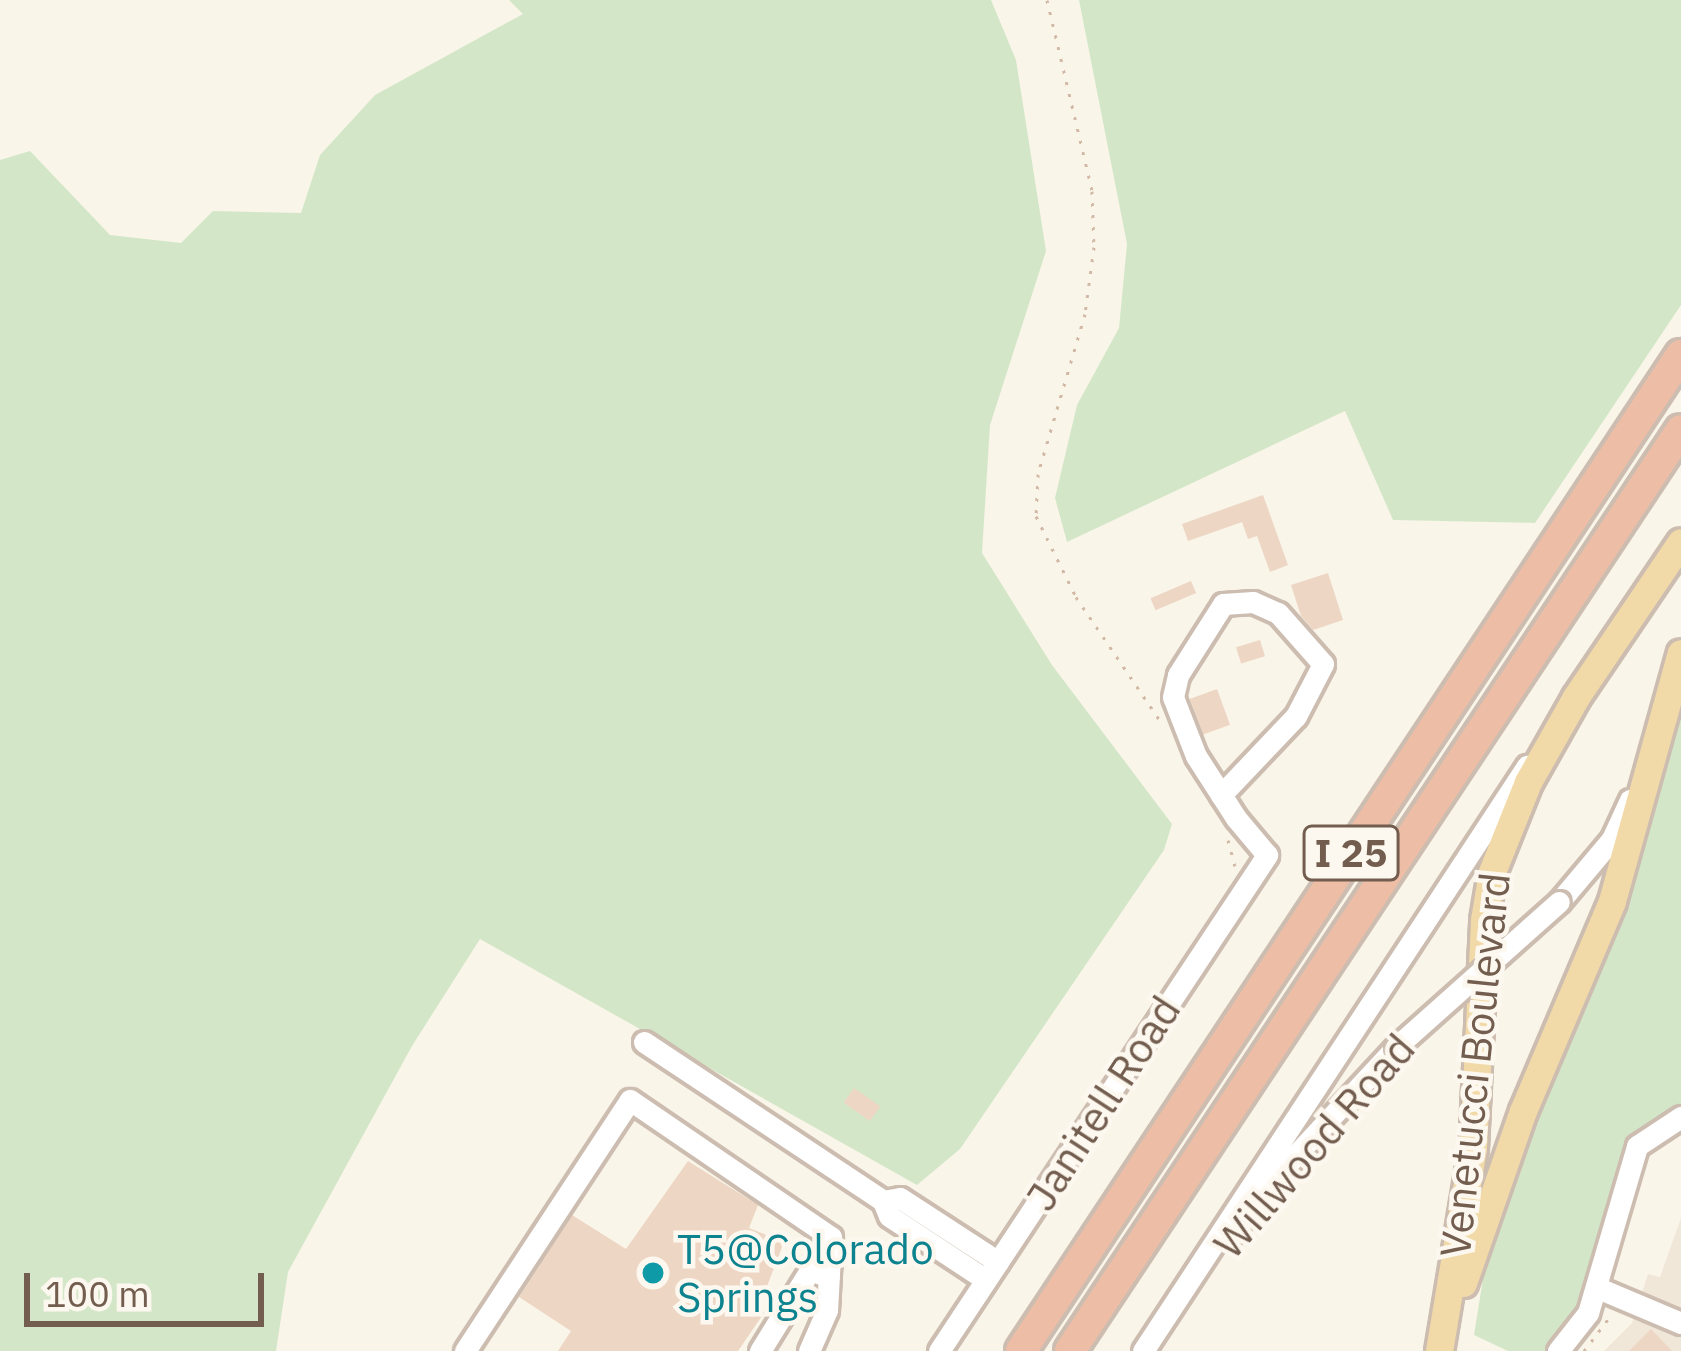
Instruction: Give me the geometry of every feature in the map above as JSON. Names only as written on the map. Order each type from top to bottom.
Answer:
[{"type":"highway","name":"I 25","points":[[1021,1351],[1681,355]]},
{"type":"highway","name":"I 25","points":[[1070,1351],[1681,430]]},
{"type":"main road","name":"Venetucci Boulevard","points":[[1439,1351],[1473,1148],[1484,920],[1492,872],[1520,797],[1576,697],[1681,542]]},
{"type":"main road","name":"Venetucci Boulevard","points":[[1439,1351],[1522,1112],[1612,901],[1681,653]]},
{"type":"street","points":[[1253,602],[1278,613],[1323,664],[1297,716],[1221,795],[1182,730],[1173,697],[1178,675],[1223,604],[1253,602]]},
{"type":"street","name":"Willwood Road","points":[[1143,1351],[1340,1045],[1576,697]]},
{"type":"street","name":"Willwood Road","points":[[1171,1310],[1268,1186],[1396,1047],[1559,902],[1612,839],[1667,701]]},
{"type":"street","name":"Janitell Road","points":[[939,1351],[1267,855],[1221,795]]},
{"type":"street","points":[[644,1042],[883,1201],[889,1216],[992,1271]]},
{"type":"street","points":[[465,1351],[630,1100],[831,1237],[826,1310],[809,1351]]},
{"type":"street","points":[[1558,1351],[1581,1325],[1598,1288],[1636,1146],[1681,1117]]},
{"type":"street","points":[[760,1351],[810,1270],[829,1277]]},
{"type":"street","points":[[1598,1288],[1681,1323]]},
{"type":"path","points":[[1047,0],[1084,152],[1094,248],[1085,314],[1038,474],[1036,516],[1076,597],[1140,684],[1171,739]]},
{"type":"path","points":[[1221,824],[1242,892]]},
{"type":"shaded area","points":[[1681,1218],[1681,1351],[1604,1351],[1632,1323],[1648,1274],[1660,1277]]},
{"type":"green space","points":[[509,0],[991,0],[1016,60],[1046,251],[990,425],[982,553],[1052,665],[1172,824],[1164,850],[960,1149],[917,1185],[480,939],[412,1046],[288,1272],[276,1351],[0,1351],[0,160],[30,151],[110,235],[181,243],[213,211],[301,213],[320,155],[375,95],[523,14]]},
{"type":"green space","points":[[1079,0],[1681,0],[1681,305],[1535,523],[1393,520],[1345,411],[1067,542],[1055,498],[1077,405],[1119,328],[1127,244]]},
{"type":"green space","points":[[1681,717],[1681,1117],[1628,1166],[1600,1282],[1551,1351],[1508,1351],[1474,1335],[1498,1185]]},
{"type":"building","points":[[1263,495],[1288,565],[1270,572],[1257,536],[1248,539],[1242,522],[1188,541],[1182,524]]},
{"type":"building","points":[[1328,573],[1343,620],[1313,630],[1301,616],[1291,585]]},
{"type":"building","points":[[1191,581],[1196,593],[1156,610],[1150,598]]},
{"type":"building","points":[[1260,640],[1265,656],[1241,664],[1236,647]]},
{"type":"building","points":[[1217,689],[1230,725],[1203,735],[1190,699]]},
{"type":"building","points":[[854,1088],[880,1106],[870,1121],[844,1103]]},
{"type":"building","name":"T5@Colorado Springs","points":[[688,1161],[758,1205],[749,1228],[784,1242],[759,1307],[764,1313],[738,1351],[558,1351],[571,1331],[519,1297],[572,1215],[626,1249]]},
{"type":"building","points":[[1651,1329],[1672,1351],[1629,1351]]},
{"type":"place","name":"T5@Colorado Springs","points":[[653,1273]]}]
